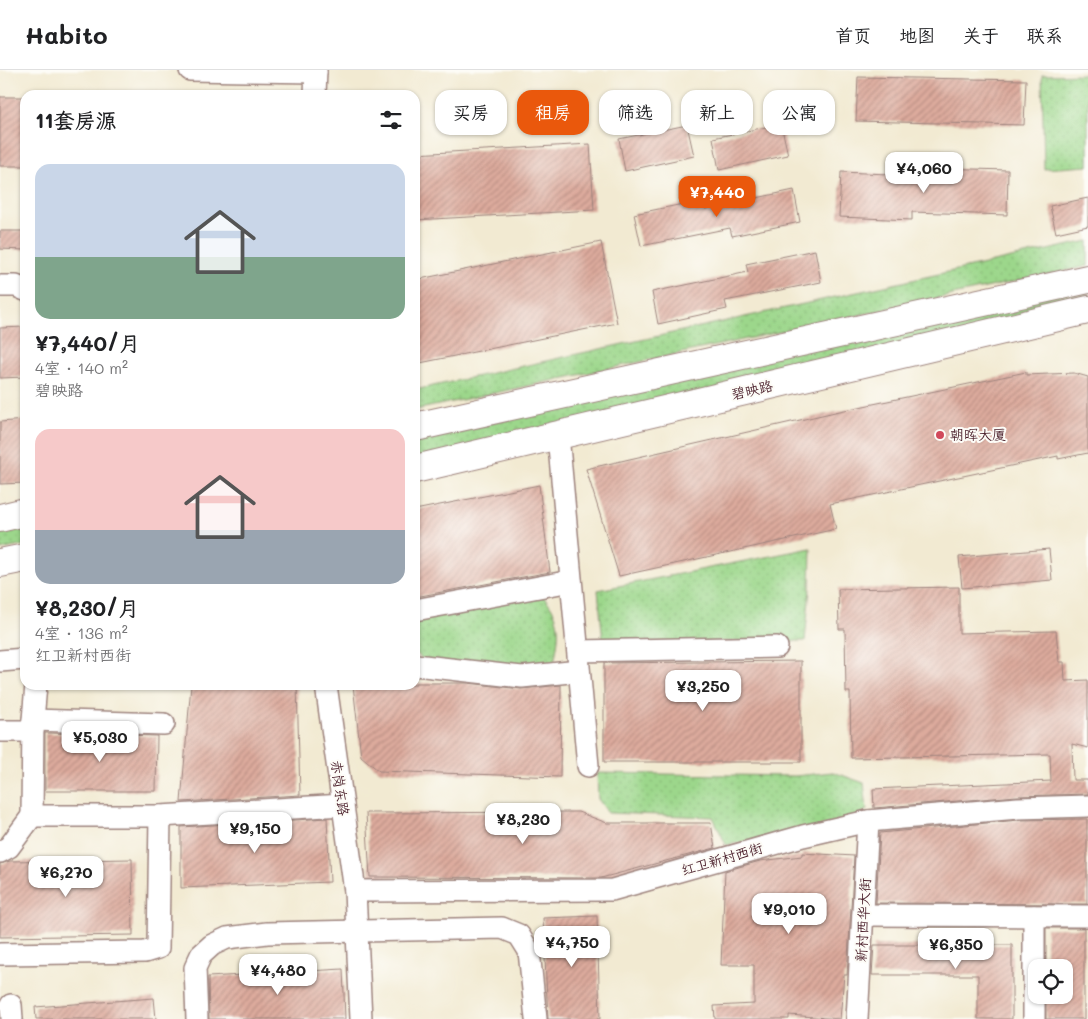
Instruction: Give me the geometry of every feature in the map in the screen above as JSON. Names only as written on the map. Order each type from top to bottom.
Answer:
[{"type":"main road","points":[[420,426],[1088,279]]},
{"type":"main road","name":"碧映路","points":[[420,468],[1088,310]]},
{"type":"main road","points":[[0,518],[20,513]]},
{"type":"main road","points":[[0,563],[20,559]]},
{"type":"street","points":[[190,70],[316,71],[315,90]]},
{"type":"street","points":[[0,286],[20,288]]},
{"type":"street","points":[[558,436],[588,766]]},
{"type":"street","points":[[420,609],[571,581]]},
{"type":"street","points":[[420,666],[522,677],[578,661],[776,647]]},
{"type":"street","points":[[0,661],[20,659]]},
{"type":"street","points":[[0,852],[8,847],[32,816],[33,726],[36,690]]},
{"type":"street","name":"赤岗东路","points":[[327,690],[355,891],[361,1019]]},
{"type":"street","points":[[0,731],[33,726],[164,724]]},
{"type":"street","points":[[32,816],[160,816],[343,805]]},
{"type":"street","name":"红卫新村西街","points":[[355,891],[612,890],[803,836],[868,821],[1018,808],[1088,806]]},
{"type":"street","points":[[0,954],[145,952],[158,948],[160,816]]},
{"type":"street","name":"新村西华大街","points":[[856,1019],[868,821]]},
{"type":"street","points":[[863,915],[1088,916]]},
{"type":"street","points":[[1034,916],[1034,1019]]},
{"type":"street","points":[[197,1019],[195,968],[201,955],[212,945],[228,938],[247,934],[502,928],[519,935],[529,950],[536,1019]]},
{"type":"green space","points":[[1088,74],[1088,166],[1044,169],[1042,75]]},
{"type":"green space","points":[[1088,241],[1088,266],[420,409],[420,389]]},
{"type":"green space","points":[[1088,284],[1088,307],[420,459],[420,432]]},
{"type":"green space","points":[[20,522],[20,546],[0,550],[0,527]]},
{"type":"green space","points":[[811,548],[810,588],[805,641],[603,642],[598,590]]},
{"type":"green space","points":[[544,597],[555,615],[558,631],[553,669],[427,663],[420,657],[420,616],[434,609]]},
{"type":"green space","points":[[833,772],[864,783],[867,810],[842,824],[726,845],[713,817],[608,813],[598,799],[597,773],[795,776]]},
{"type":"building","points":[[858,77],[1026,80],[1024,125],[856,121]]},
{"type":"building","points":[[0,97],[20,97],[20,166],[0,166]]},
{"type":"building","points":[[681,126],[681,135],[689,135],[694,156],[625,171],[619,139],[638,135],[671,135],[671,128]]},
{"type":"building","points":[[763,128],[763,135],[783,135],[788,155],[719,170],[713,138],[728,135],[753,135],[753,130]]},
{"type":"building","points":[[590,144],[594,210],[420,220],[420,154]]},
{"type":"building","points":[[936,168],[1008,170],[1007,215],[912,212],[912,220],[839,217],[841,172],[935,176]]},
{"type":"building","points":[[794,190],[800,222],[732,236],[730,228],[641,246],[634,214],[703,200],[705,209]]},
{"type":"building","points":[[1088,198],[1088,226],[1056,233],[1050,206]]},
{"type":"building","points":[[0,231],[20,231],[20,250],[0,249]]},
{"type":"building","points":[[601,242],[617,323],[420,363],[420,279]]},
{"type":"building","points":[[815,250],[821,282],[725,301],[727,309],[658,324],[652,292],[748,272],[746,264]]},
{"type":"building","points":[[20,327],[20,377],[0,378],[0,328]]},
{"type":"building","points":[[1026,372],[1026,375],[1074,373],[1088,377],[1088,453],[1058,459],[1058,456],[830,504],[836,529],[619,576],[586,469],[835,412]]},
{"type":"building","points":[[20,420],[20,483],[0,484],[0,422]]},
{"type":"building","points":[[539,485],[550,572],[420,596],[420,509]]},
{"type":"building","points":[[1049,549],[1052,580],[962,588],[959,557]]},
{"type":"building","points":[[959,587],[959,633],[1056,631],[1059,662],[1064,662],[1065,681],[1088,680],[1088,748],[1072,744],[1073,780],[1088,780],[1088,794],[1017,796],[874,808],[873,789],[1051,781],[1050,754],[851,758],[850,692],[846,692],[845,629],[839,629],[838,589]]},
{"type":"building","points":[[801,661],[801,762],[604,762],[604,663]]},
{"type":"building","points":[[420,683],[468,683],[521,689],[561,685],[560,777],[379,771],[361,756],[354,690],[420,690]]},
{"type":"building","points":[[191,690],[297,690],[300,795],[181,802]]},
{"type":"building","points":[[45,733],[157,736],[156,791],[45,791]]},
{"type":"building","points":[[578,812],[607,823],[711,823],[715,848],[601,878],[370,877],[366,813]]},
{"type":"building","points":[[327,818],[330,882],[181,888],[181,827]]},
{"type":"building","points":[[1087,819],[1087,904],[876,903],[880,833],[1019,820]]},
{"type":"building","points":[[802,853],[854,856],[847,975],[844,975],[840,1019],[789,1015],[789,1019],[715,1019],[714,1006],[754,1004],[754,965],[721,965],[725,871],[760,861],[802,856]]},
{"type":"building","points":[[132,859],[133,935],[0,937],[0,864],[10,861]]},
{"type":"building","points":[[597,916],[600,1019],[548,1019],[543,918]]},
{"type":"building","points":[[1046,928],[1084,928],[1084,1019],[1046,1019],[1046,1004],[1073,1004],[1073,959],[1046,959]]},
{"type":"building","points":[[874,945],[1012,945],[1012,1019],[978,1019],[978,975],[872,975]]},
{"type":"building","points":[[343,969],[345,1019],[209,1019],[208,977]]},
{"type":"building","points":[[154,998],[156,1019],[36,1019],[35,1007]]},
{"type":"place","name":"朝晖大厦","points":[[940,435]]}]
